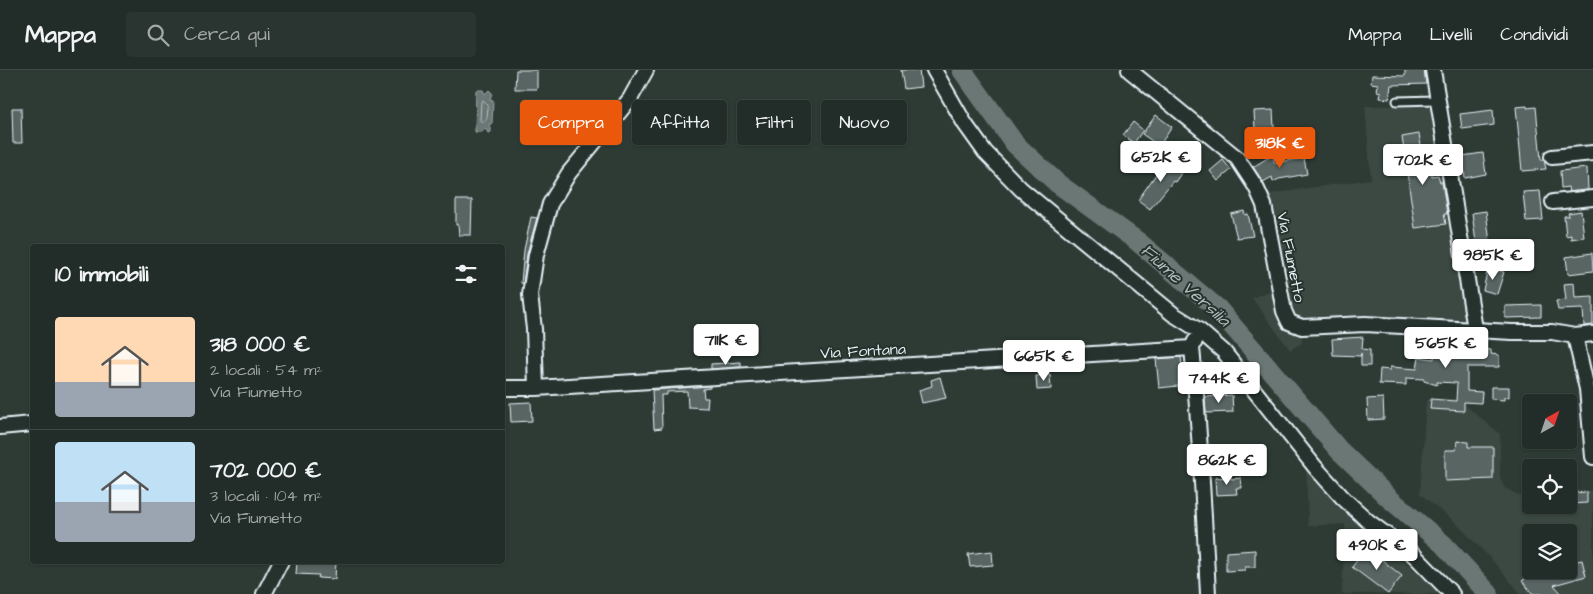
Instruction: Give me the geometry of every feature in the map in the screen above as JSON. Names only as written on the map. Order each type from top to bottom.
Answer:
[{"type":"street","points":[[536,388],[534,329],[530,295],[536,254],[550,204],[569,173],[630,99],[646,70]]},
{"type":"street","points":[[934,70],[965,124],[980,145],[1021,189],[1173,314],[1200,331],[1224,352],[1310,460],[1343,498],[1369,522],[1414,555],[1452,594]]},
{"type":"street","name":"Via Fiumetto","points":[[1129,70],[1237,158],[1256,187],[1264,204],[1284,311],[1289,322],[1302,327],[1365,324],[1512,332],[1552,332],[1575,336],[1593,334]]},
{"type":"street","points":[[1433,70],[1475,330]]},
{"type":"street","points":[[1552,156],[1593,153]]},
{"type":"street","points":[[1554,202],[1593,198]]},
{"type":"street","points":[[1200,331],[1192,348],[1205,518],[1208,594]]},
{"type":"street","points":[[1575,336],[1586,389],[1593,457]]},
{"type":"street","name":"Via Fontana","points":[[505,388],[536,388],[1192,348]]},
{"type":"street","points":[[0,427],[30,424]]},
{"type":"street","points":[[264,594],[279,564]]},
{"type":"lane","points":[[1397,101],[1438,100]]},
{"type":"shaded area","points":[[1437,105],[1471,326],[1301,325],[1302,343],[1290,350],[1252,298],[1271,290],[1256,196],[1371,179],[1365,106]]},
{"type":"shaded area","points":[[1452,399],[1465,401],[1465,405],[1500,434],[1500,478],[1505,488],[1522,496],[1522,514],[1577,514],[1577,491],[1593,490],[1593,594],[1521,594],[1492,560],[1455,522],[1420,494],[1426,400]]},
{"type":"shaded area","points":[[1306,463],[1361,526],[1432,584],[1439,585],[1447,594],[1342,594],[1345,524],[1308,526]]},
{"type":"water","points":[[476,90],[483,90],[485,94],[489,90],[492,93],[490,99],[493,100],[492,123],[489,125],[491,132],[488,133],[485,128],[482,132],[475,132]]},
{"type":"building","points":[[516,70],[537,70],[537,89],[515,89]]},
{"type":"building","points":[[901,70],[919,70],[921,87],[904,89]]},
{"type":"building","points":[[1405,70],[1424,70],[1426,84],[1391,85],[1389,99],[1380,98],[1381,92],[1377,91],[1378,84],[1371,83],[1372,75],[1405,76]]},
{"type":"building","points":[[1527,106],[1527,108],[1536,107],[1541,160],[1544,160],[1546,169],[1522,171],[1516,107]]},
{"type":"building","points":[[12,108],[21,108],[22,143],[13,143]]},
{"type":"building","points":[[1273,110],[1275,145],[1261,145],[1259,129],[1255,129],[1254,111]]},
{"type":"building","points":[[1493,110],[1494,125],[1462,129],[1460,114]]},
{"type":"building","points":[[1156,115],[1172,127],[1159,146],[1142,134]]},
{"type":"building","points":[[1133,122],[1143,130],[1134,143],[1123,135]]},
{"type":"building","points":[[1419,134],[1424,163],[1430,161],[1432,176],[1438,175],[1440,182],[1442,182],[1447,214],[1444,214],[1446,224],[1415,228],[1402,137]]},
{"type":"building","points":[[1483,153],[1486,174],[1465,178],[1462,156]]},
{"type":"building","points":[[1274,154],[1274,163],[1304,158],[1307,174],[1279,179],[1273,182],[1272,177],[1263,182],[1253,167]]},
{"type":"building","points":[[1168,157],[1184,169],[1175,182],[1173,181],[1150,209],[1138,200]]},
{"type":"building","points":[[1223,160],[1231,170],[1218,181],[1210,171]]},
{"type":"building","points":[[1587,168],[1588,190],[1569,192],[1568,187],[1561,188],[1560,171]]},
{"type":"building","points":[[1540,191],[1543,220],[1526,221],[1523,192]]},
{"type":"building","points":[[456,200],[472,200],[471,235],[459,235],[458,225],[456,225]]},
{"type":"building","points":[[1244,211],[1245,215],[1248,214],[1253,236],[1237,238],[1231,214]]},
{"type":"building","points":[[1486,211],[1490,243],[1505,243],[1506,255],[1478,257],[1472,213]]},
{"type":"building","points":[[1581,211],[1584,237],[1571,239],[1571,235],[1566,236],[1564,216],[1569,216],[1568,213]]},
{"type":"building","points":[[531,217],[537,218],[527,254],[523,284],[521,283],[524,250]]},
{"type":"building","points":[[1592,253],[1593,271],[1568,274],[1566,257]]},
{"type":"building","points":[[1488,268],[1504,272],[1497,294],[1483,290]]},
{"type":"building","points":[[1574,283],[1575,298],[1593,297],[1593,325],[1584,326],[1583,309],[1558,310],[1556,301],[1566,300],[1564,284]]},
{"type":"building","points":[[1541,305],[1541,317],[1505,318],[1505,306]]},
{"type":"building","points":[[1421,336],[1478,339],[1478,349],[1491,350],[1491,354],[1499,355],[1499,367],[1467,367],[1467,391],[1482,392],[1481,403],[1464,402],[1464,411],[1430,409],[1431,399],[1456,401],[1457,383],[1437,382],[1437,385],[1424,381],[1424,379],[1406,378],[1406,385],[1379,384],[1380,369],[1390,370],[1390,367],[1417,369],[1419,357],[1434,359],[1435,341],[1421,341]]},
{"type":"building","points":[[1363,337],[1362,349],[1370,350],[1370,366],[1361,366],[1361,356],[1333,355],[1332,339]]},
{"type":"building","points":[[1181,357],[1187,385],[1159,388],[1156,359]]},
{"type":"building","points":[[741,362],[741,367],[711,369],[711,364]]},
{"type":"building","points":[[1050,375],[1051,389],[1037,390],[1036,376]]},
{"type":"building","points":[[940,377],[946,398],[922,403],[919,390],[932,386],[931,380]]},
{"type":"building","points":[[710,386],[710,388],[703,389],[704,398],[708,398],[707,408],[688,407],[687,391],[667,392],[667,395],[661,395],[662,428],[654,429],[652,390]]},
{"type":"building","points":[[1491,387],[1509,387],[1509,397],[1504,397],[1504,400],[1491,399]]},
{"type":"building","points":[[1232,395],[1233,412],[1206,413],[1205,397]]},
{"type":"building","points":[[1383,398],[1384,419],[1368,420],[1367,399]]},
{"type":"building","points":[[531,402],[532,421],[511,422],[510,403]]},
{"type":"building","points":[[1457,441],[1468,442],[1468,447],[1493,447],[1493,479],[1445,481],[1445,450],[1456,450]]},
{"type":"building","points":[[1231,477],[1231,479],[1241,478],[1242,488],[1236,488],[1237,494],[1216,495],[1215,478]]},
{"type":"building","points":[[1587,492],[1587,503],[1577,504],[1577,493]]},
{"type":"building","points":[[1367,548],[1402,576],[1388,594],[1352,567]]},
{"type":"building","points":[[1255,550],[1255,567],[1245,567],[1245,570],[1226,571],[1226,552]]},
{"type":"building","points":[[992,551],[993,565],[970,567],[968,554]]},
{"type":"building","points":[[1582,560],[1586,576],[1577,579],[1577,561]]},
{"type":"building","points":[[297,564],[336,564],[335,579],[318,578],[319,575],[296,574]]},
{"type":"building","points":[[1525,579],[1575,579],[1554,585],[1562,594],[1533,594],[1522,581]]},
{"type":"waterway","name":"Fiume Versilia","points":[[962,70],[1015,144],[1057,183],[1137,241],[1218,309],[1339,450],[1390,499],[1443,544],[1489,594]]}]
